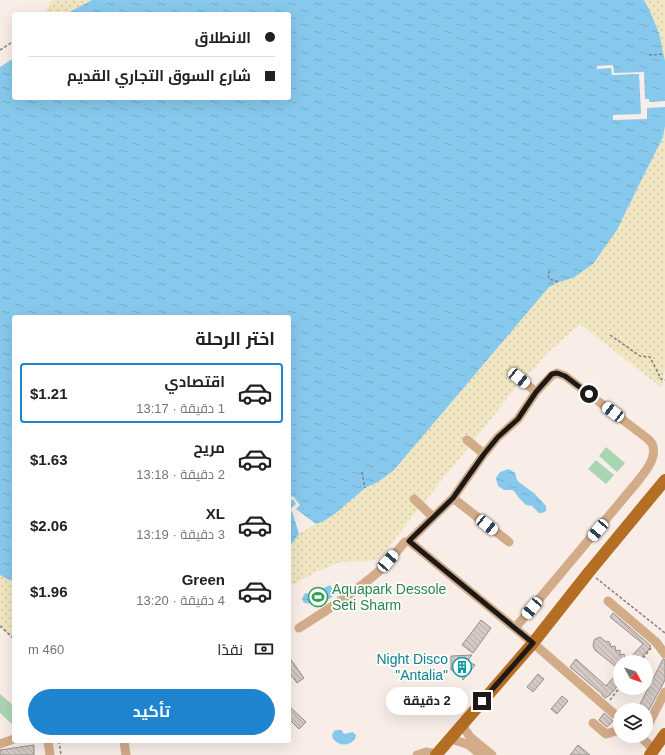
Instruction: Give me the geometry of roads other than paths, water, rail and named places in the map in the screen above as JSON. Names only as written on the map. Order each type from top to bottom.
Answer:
[{"type":"main road","points":[[436,754],[533,643],[588,572],[665,480]]},
{"type":"main road","points":[[652,752],[665,734]]},
{"type":"street","points":[[299,628],[325,611],[379,571],[404,542],[409,541],[453,498],[498,437],[518,419],[536,392],[552,374],[557,373],[565,376],[648,439],[653,445],[654,451],[647,470],[515,628]]},
{"type":"street","points":[[519,378],[536,392]]},
{"type":"street","points":[[468,440],[484,454]]},
{"type":"street","points":[[453,498],[509,542]]},
{"type":"street","points":[[414,499],[434,516]]},
{"type":"street","points":[[409,541],[533,643],[613,713]]},
{"type":"street","points":[[608,601],[656,642],[665,654]]},
{"type":"street","points":[[653,715],[665,692]]},
{"type":"street","points":[[593,723],[606,734],[613,732]]},
{"type":"street","points":[[462,725],[470,737],[492,755]]},
{"type":"street","points":[[450,739],[469,745],[481,755]]},
{"type":"street","points":[[0,744],[12,740]]},
{"type":"street","points":[[48,743],[50,755]]},
{"type":"street","points":[[124,743],[126,755]]},
{"type":"street","points":[[646,743],[652,752]]},
{"type":"street","points":[[417,755],[426,752],[436,754]]},
{"type":"water","points":[[92,0],[644,0],[659,33],[665,61],[665,126],[663,137],[617,230],[593,264],[573,278],[549,287],[394,470],[378,482],[365,488],[336,513],[299,534],[291,544],[291,315],[12,315],[12,581],[0,575],[0,67],[12,59],[12,100],[291,100],[291,12],[70,12]]},
{"type":"water","points":[[509,469],[515,473],[517,480],[520,483],[534,493],[546,506],[546,511],[539,513],[532,506],[526,505],[514,491],[504,490],[498,486],[496,478],[500,472]]},
{"type":"water","name":"Aquapark Dessole Seti Sharm","points":[[330,585],[336,594],[321,603],[304,603],[302,599],[305,593],[312,594]]},
{"type":"water","points":[[341,730],[344,734],[353,732],[356,735],[355,739],[348,744],[340,744],[336,742],[332,735],[334,731]]},
{"type":"place","name":"Aquapark Dessole Seti Sharm","points":[[318,597]]},
{"type":"place","name":"Night Disco \"Antalia\"","points":[[462,667]]}]
